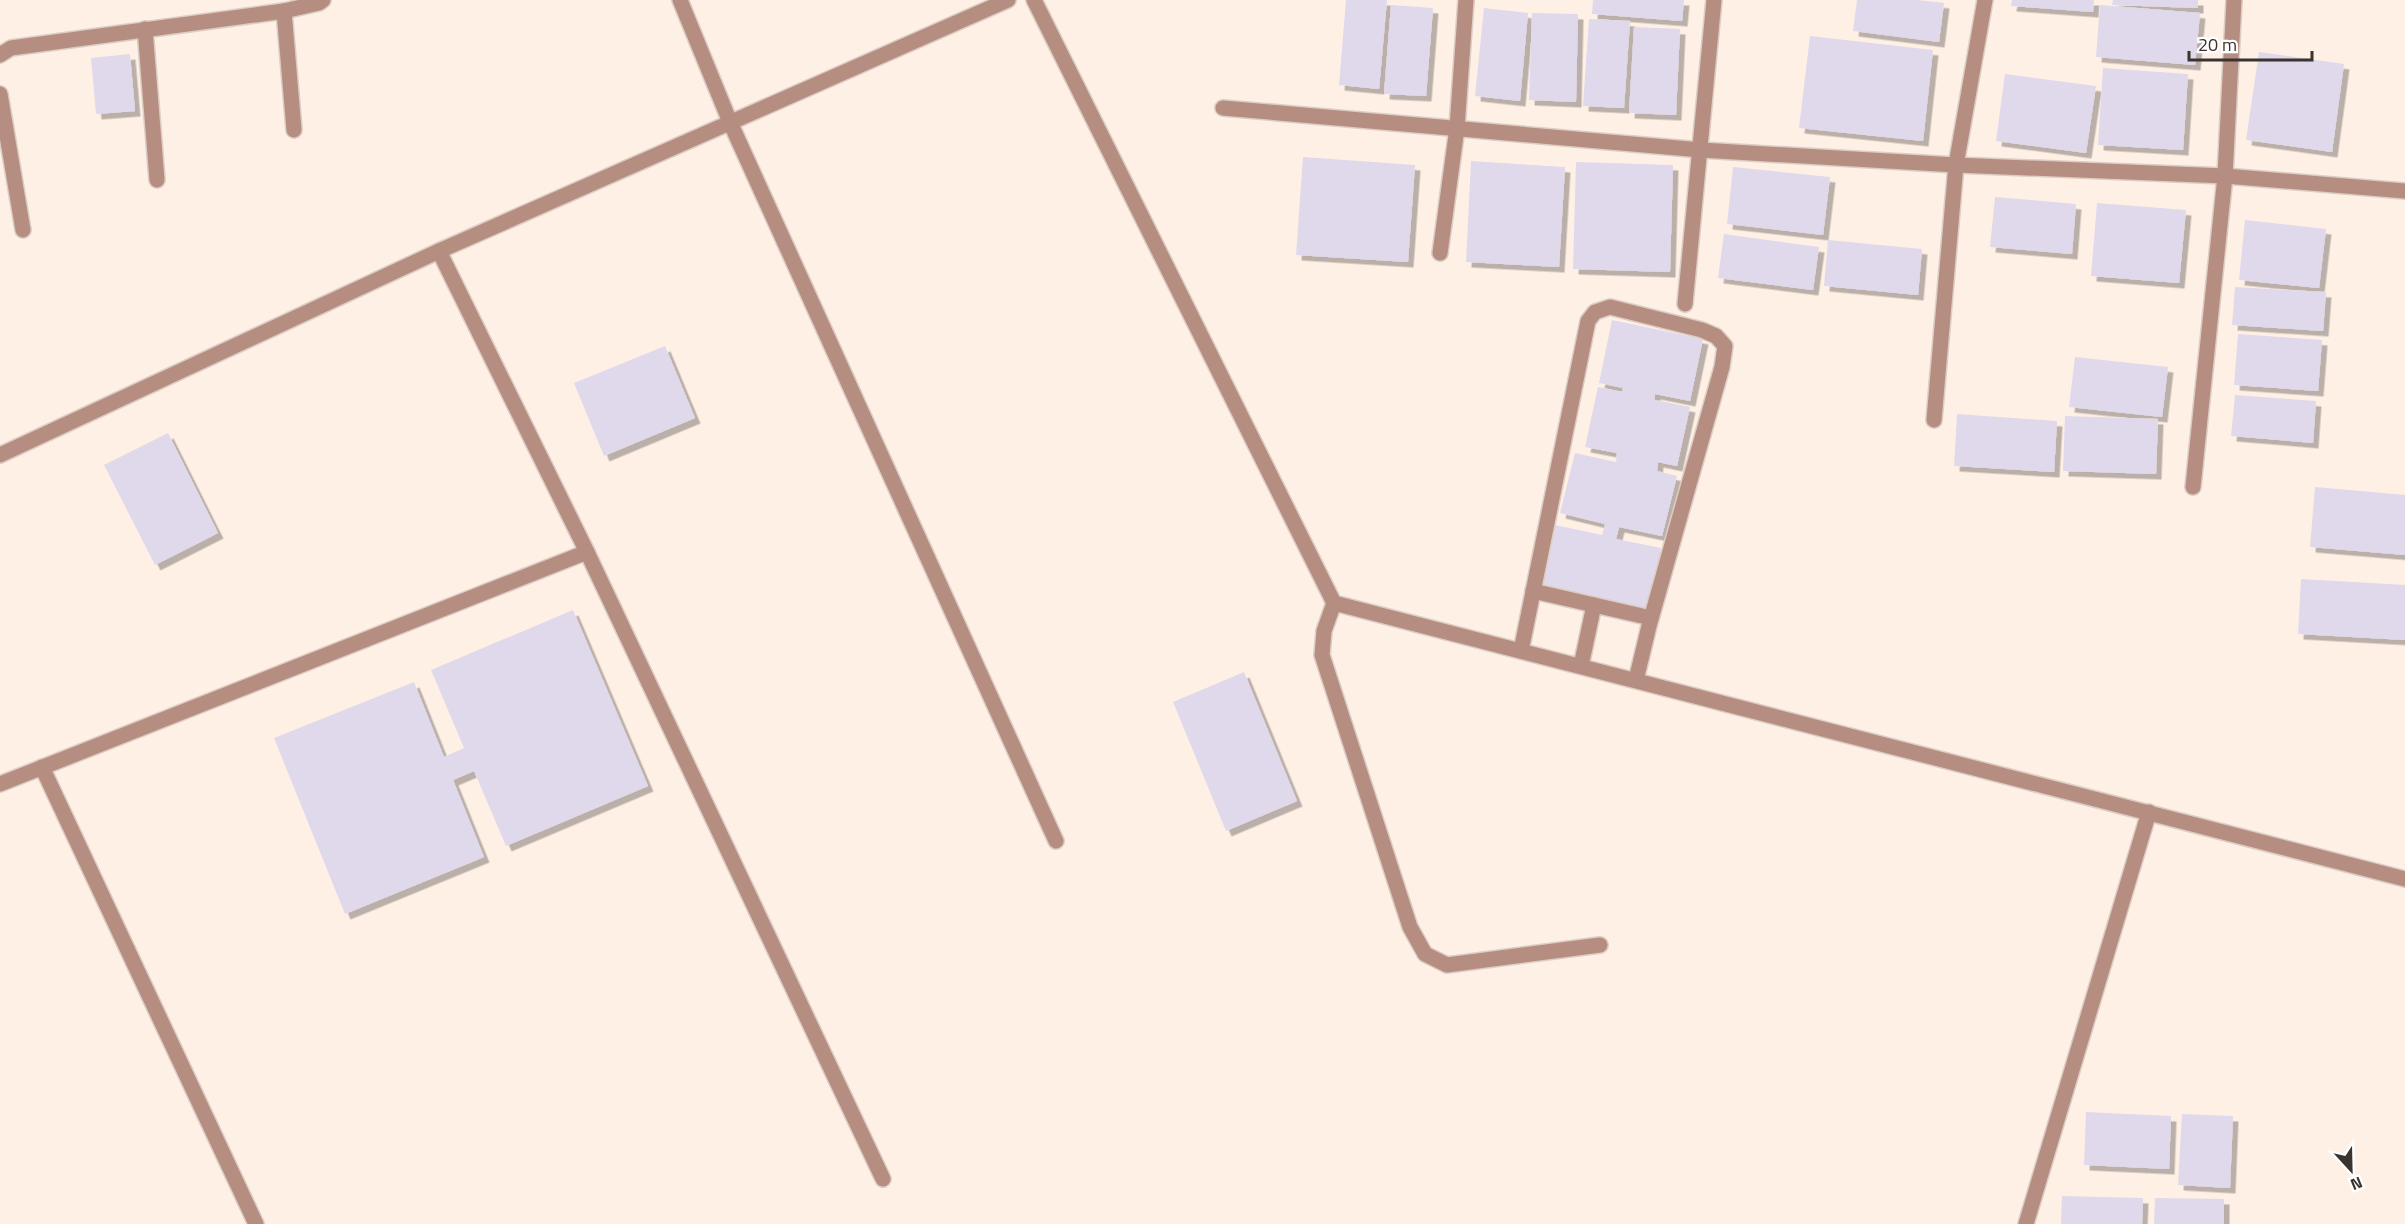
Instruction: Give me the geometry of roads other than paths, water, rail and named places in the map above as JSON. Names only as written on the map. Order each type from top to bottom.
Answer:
[{"type":"street","points":[[4,50],[284,11],[319,3],[323,0]]},
{"type":"street","points":[[680,0],[730,123],[1056,841]]},
{"type":"street","points":[[0,455],[439,251],[1008,0]]},
{"type":"street","points":[[1034,0],[1334,603],[1324,631],[1322,655],[1410,927],[1425,954],[1447,965],[1600,945]]},
{"type":"street","points":[[1440,253],[1457,128],[1466,0]]},
{"type":"street","points":[[1685,304],[1714,0]]},
{"type":"street","points":[[1934,420],[1956,165],[1985,0]]},
{"type":"street","points":[[2193,487],[2226,177],[2234,0]]},
{"type":"street","points":[[284,11],[294,130]]},
{"type":"street","points":[[145,30],[156,180]]},
{"type":"street","points":[[0,94],[23,230]]},
{"type":"street","points":[[1223,108],[1701,150],[1956,165],[2226,177],[2405,190]]},
{"type":"street","points":[[439,251],[587,552],[883,1179]]},
{"type":"street","points":[[1521,651],[1588,321],[1595,312],[1610,307],[1702,330],[1716,336],[1725,346],[1722,367],[1651,618],[1636,680]]},
{"type":"street","points":[[0,784],[587,552]]},
{"type":"street","points":[[1533,591],[1651,618]]},
{"type":"street","points":[[1334,603],[2405,879]]},
{"type":"street","points":[[1581,666],[1594,605]]},
{"type":"street","points":[[42,767],[256,1224]]},
{"type":"street","points":[[2026,1224],[2149,812]]}]
